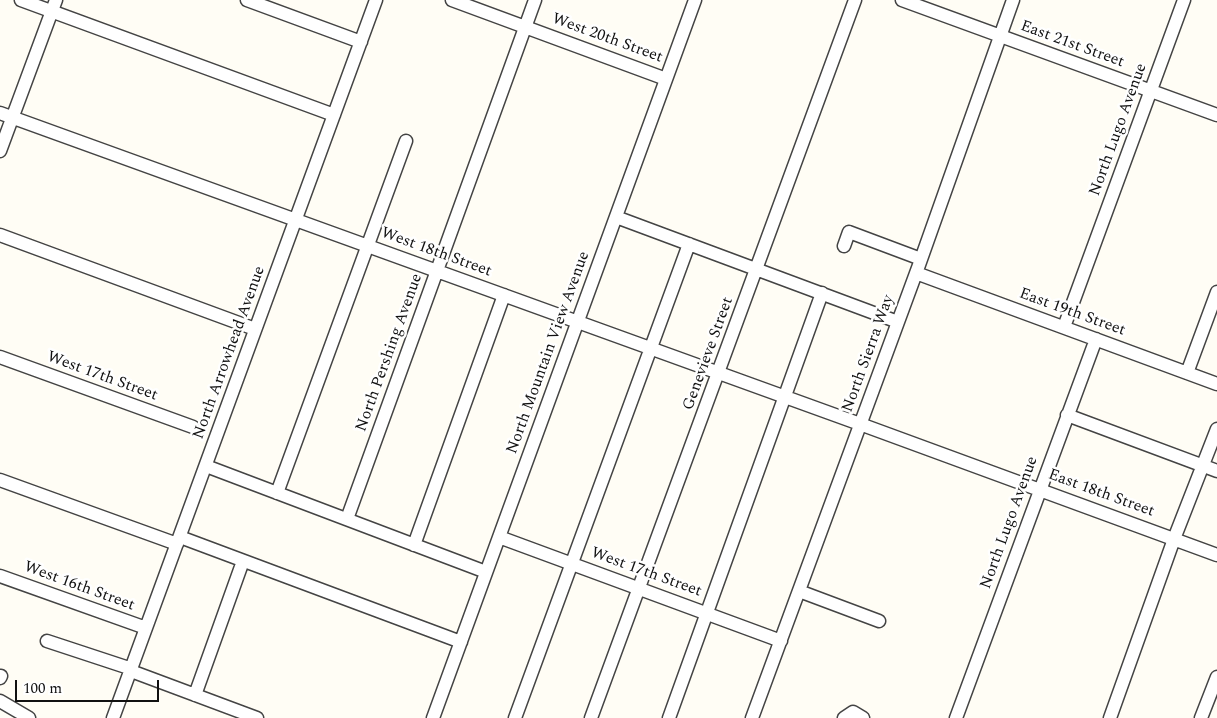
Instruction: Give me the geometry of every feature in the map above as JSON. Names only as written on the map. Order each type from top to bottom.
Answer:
[{"type":"street","points":[[21,0],[54,6],[334,114]]},
{"type":"street","points":[[247,0],[361,42]]},
{"type":"street","name":"North Arrowhead Avenue","points":[[113,718],[376,0]]},
{"type":"street","name":"West 20th Street","points":[[452,0],[666,78]]},
{"type":"street","name":"North Pershing Avenue","points":[[347,519],[535,0]]},
{"type":"street","name":"North Mountain View Avenue","points":[[433,718],[695,0]]},
{"type":"street","name":"Genevieve Street","points":[[591,718],[855,0]]},
{"type":"street","name":"East 21st Street","points":[[902,0],[1217,115]]},
{"type":"street","name":"North Sierra Way","points":[[752,718],[916,273],[1013,0]]},
{"type":"street","name":"North Lugo Avenue","points":[[1064,327],[1184,0]]},
{"type":"street","points":[[0,151],[6,115],[54,6]]},
{"type":"street","name":"West 18th Street","points":[[6,115],[860,424]]},
{"type":"street","points":[[277,493],[406,141]]},
{"type":"street","points":[[616,216],[898,322]]},
{"type":"street","points":[[844,246],[849,232],[921,259]]},
{"type":"street","points":[[0,235],[255,329]]},
{"type":"street","points":[[515,718],[689,244]]},
{"type":"street","name":"East 19th Street","points":[[916,273],[1217,384]]},
{"type":"street","points":[[1187,373],[1217,292]]},
{"type":"street","points":[[669,718],[822,293]]},
{"type":"street","points":[[414,545],[504,295]]},
{"type":"street","name":"North Lugo Avenue","points":[[956,718],[1096,339]]},
{"type":"street","name":"West 17th Street","points":[[0,357],[193,427]]},
{"type":"street","points":[[1067,415],[1217,471]]},
{"type":"street","name":"East 18th Street","points":[[860,424],[1217,555]]},
{"type":"street","points":[[1110,718],[1174,539],[1217,428]]},
{"type":"street","points":[[206,466],[486,572]]},
{"type":"street","points":[[0,480],[243,561],[461,642]]},
{"type":"street","name":"West 17th Street","points":[[499,537],[781,641]]},
{"type":"street","points":[[195,695],[243,561]]},
{"type":"street","name":"West 16th Street","points":[[1,578],[146,628]]},
{"type":"street","points":[[799,591],[879,621]]},
{"type":"street","points":[[47,641],[131,670],[257,718]]},
{"type":"street","points":[[1201,718],[1217,677]]},
{"type":"street","points":[[0,701],[29,718]]},
{"type":"street","points":[[844,718],[853,712],[863,718]]}]
